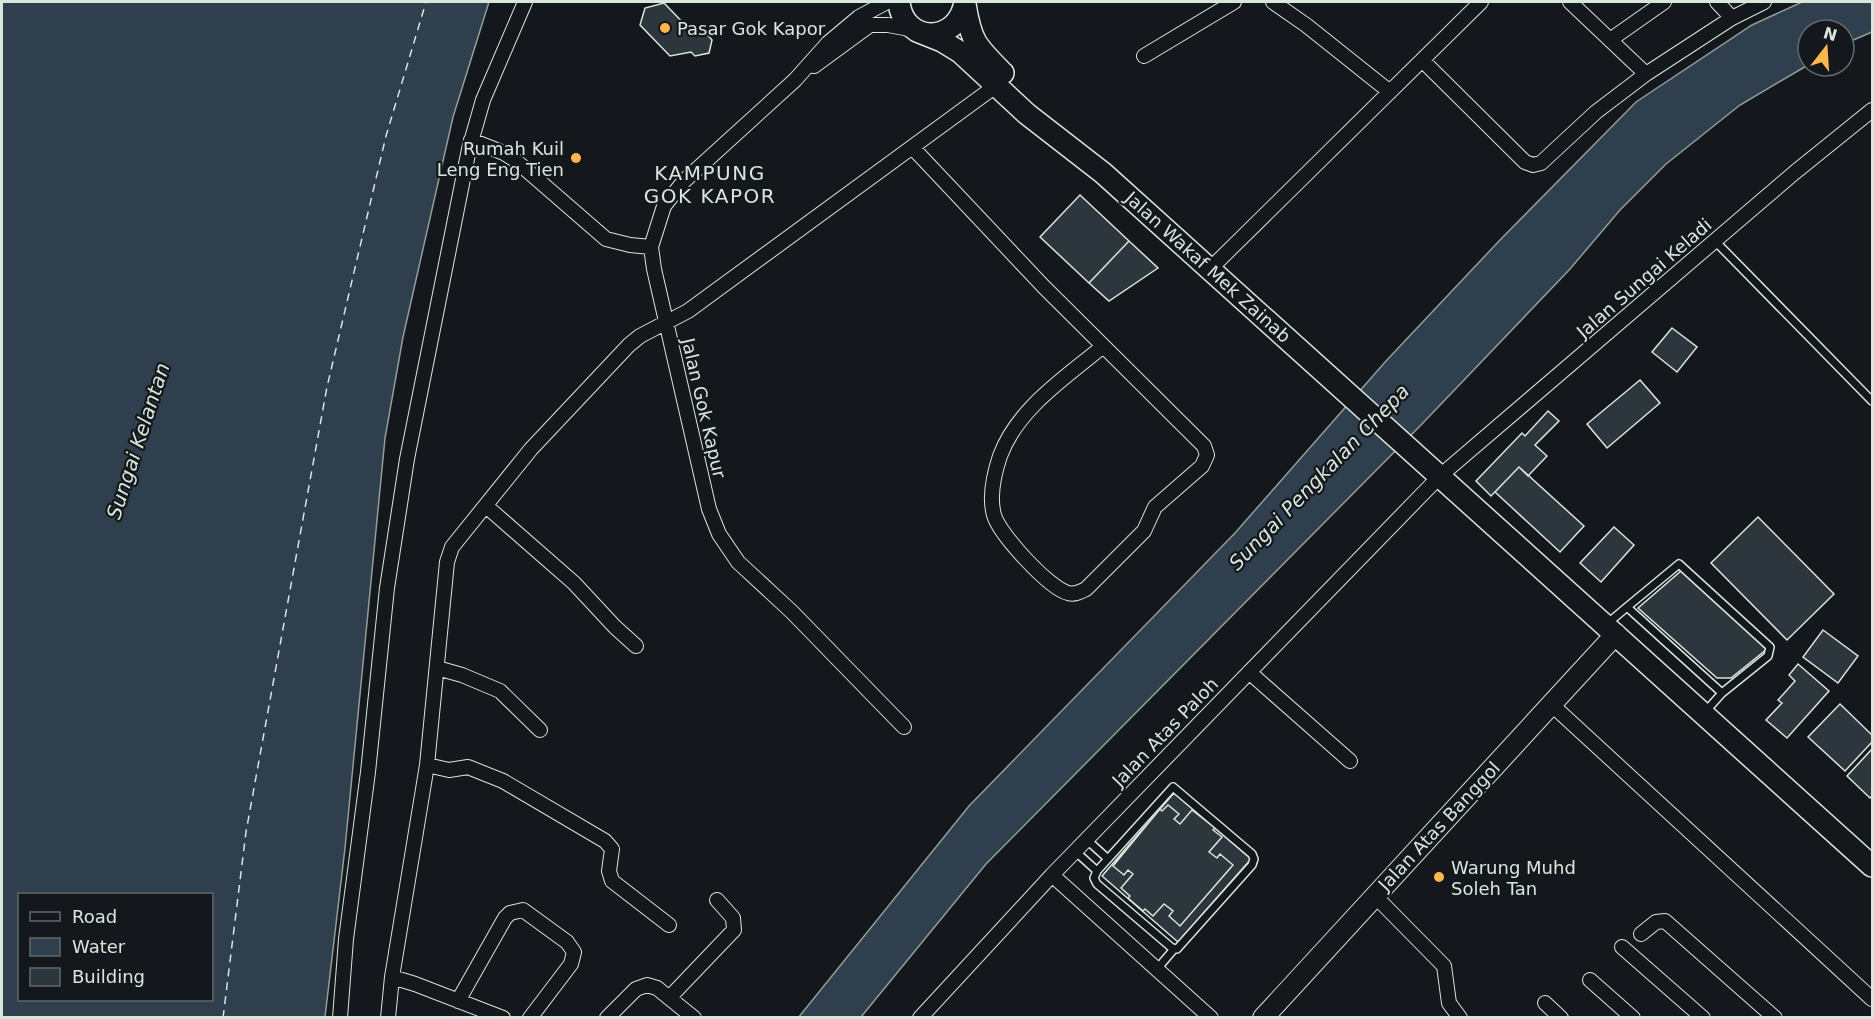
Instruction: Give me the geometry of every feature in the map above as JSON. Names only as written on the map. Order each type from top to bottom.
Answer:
[{"type":"main road","points":[[899,2],[904,18],[917,31],[928,34],[948,30],[957,23],[965,3]]},
{"type":"main road","name":"Jalan Wakaf Mek Zainab","points":[[965,3],[969,31],[984,53],[1103,173],[1870,860]]},
{"type":"main road","name":"Jalan Wakaf Mek Zainab","points":[[917,31],[942,41],[960,52],[1027,114],[1103,173]]},
{"type":"main road","name":"Jalan Atas Banggol","points":[[1263,1017],[1551,704],[1611,629]]},
{"type":"street","points":[[340,1017],[346,939],[370,761],[387,588],[407,459],[471,140],[483,100],[525,2]]},
{"type":"street","name":"Jalan Gok Kapur","points":[[887,2],[859,17],[836,36],[795,80],[684,181],[664,206],[651,247],[666,324],[710,510],[719,534],[738,562],[792,612],[904,727]]},
{"type":"street","points":[[1144,56],[1234,2]]},
{"type":"street","points":[[1273,2],[1306,25],[1389,92]]},
{"type":"street","points":[[1570,2],[1646,74]]},
{"type":"street","points":[[1610,40],[1664,2]]},
{"type":"street","points":[[1717,2],[1732,18]]},
{"type":"street","points":[[1422,60],[1526,162],[1533,165],[1541,163],[1596,112],[1646,74],[1732,18],[1764,2]]},
{"type":"street","points":[[1210,269],[1477,3]]},
{"type":"street","name":"Jalan Gok Kapur","points":[[795,80],[870,25],[888,25],[917,31]]},
{"type":"street","points":[[388,1017],[392,977],[427,765],[448,557],[455,543],[531,449],[629,345],[640,336],[688,311],[997,85]]},
{"type":"street","name":"Jalan Sungai Keladi","points":[[1440,476],[1872,110]]},
{"type":"street","points":[[471,140],[510,156],[606,239],[651,247]]},
{"type":"street","points":[[912,147],[1102,347],[1204,446],[1208,455],[1202,466],[1155,507],[1144,531],[1086,589],[1070,594],[1053,585],[1017,550],[994,517],[992,499],[1000,458],[1021,418],[1102,347]]},
{"type":"street","name":"Jalan Atas Paloh","points":[[920,1017],[1086,839],[1440,476]]},
{"type":"street","points":[[486,506],[574,583],[636,646]]},
{"type":"street","points":[[436,668],[462,675],[500,691],[540,730]]},
{"type":"street","points":[[1249,672],[1350,761]]},
{"type":"street","points":[[1551,704],[1872,999]]},
{"type":"street","points":[[427,765],[449,770],[468,767],[503,780],[605,841],[612,849],[609,872],[612,881],[669,925]]},
{"type":"street","points":[[1052,875],[1210,1017]]},
{"type":"street","points":[[1375,896],[1444,966],[1449,1003],[1461,1017]]},
{"type":"street","points":[[669,998],[734,930],[734,918],[717,900]]},
{"type":"street","points":[[458,1001],[505,918],[510,913],[523,910],[567,942],[574,952],[571,964],[530,1017]]},
{"type":"street","points":[[1641,934],[1659,920],[1665,921],[1775,1017]]},
{"type":"street","points":[[1622,947],[1703,1017]]},
{"type":"street","points":[[392,977],[502,1017]]},
{"type":"street","points":[[1590,980],[1633,1017]]},
{"type":"street","points":[[607,1017],[641,986],[652,986],[694,1017]]},
{"type":"street","points":[[1545,1003],[1562,1017]]},
{"type":"lane","points":[[1715,241],[1872,401]]},
{"type":"lane","points":[[1611,629],[1627,607],[1679,564],[1770,647],[1768,656],[1722,693],[1704,713]]},
{"type":"lane","points":[[1627,607],[1722,693]]},
{"type":"lane","points":[[1157,969],[1174,949],[1179,949],[1252,865],[1254,856],[1173,788],[1108,859],[1094,878],[1097,884],[1174,949]]},
{"type":"lane","points":[[1086,839],[1108,859]]},
{"type":"lane","points":[[1075,851],[1097,872]]},
{"type":"water","name":"Sungai Kelantan","points":[[2,2],[489,2],[453,117],[403,337],[385,438],[345,848],[325,1017],[2,1017]]},
{"type":"water","name":"Sungai Pengkalan Chepa","points":[[1802,2],[1872,2],[1872,32],[1856,39],[1856,18],[1796,18],[1796,72],[1740,105],[1666,164],[1620,210],[1570,269],[1421,425],[986,864],[861,1017],[798,1018],[969,806],[1235,533],[1386,361],[1499,241],[1636,102],[1752,25]]},
{"type":"building","name":"Pasar Gok Kapor","points":[[664,3],[692,32],[703,30],[712,40],[709,53],[695,56],[691,52],[670,56],[640,25],[645,8]]},
{"type":"building","points":[[1080,195],[1129,241],[1089,283],[1040,237]]},
{"type":"building","points":[[1129,241],[1158,268],[1109,301],[1089,283]]},
{"type":"building","points":[[1672,328],[1697,347],[1677,372],[1652,352]]},
{"type":"building","points":[[1640,380],[1660,403],[1607,448],[1587,424]]},
{"type":"building","points":[[1548,411],[1559,421],[1535,445],[1547,456],[1528,476],[1519,467],[1491,496],[1476,481],[1522,433],[1525,436]]},
{"type":"building","points":[[1519,467],[1584,526],[1560,552],[1495,492]]},
{"type":"building","points":[[1758,517],[1834,594],[1787,640],[1711,563]]},
{"type":"building","points":[[1614,527],[1634,545],[1601,582],[1580,563]]},
{"type":"building","points":[[1681,571],[1767,649],[1731,678],[1717,678],[1638,608]]},
{"type":"building","points":[[1823,630],[1858,656],[1838,683],[1803,657]]},
{"type":"building","points":[[1798,664],[1829,691],[1787,738],[1766,720],[1782,703],[1778,700],[1795,681],[1789,675]]},
{"type":"building","points":[[1840,704],[1872,735],[1872,742],[1845,771],[1808,737]]},
{"type":"building","points":[[1872,749],[1872,796],[1870,798],[1847,776]]},
{"type":"building","points":[[1174,793],[1251,859],[1178,942],[1102,876]]},
{"type":"building","points":[[1168,805],[1179,814],[1174,819],[1180,824],[1192,810],[1215,828],[1213,830],[1222,837],[1209,852],[1217,858],[1220,854],[1233,865],[1180,926],[1169,916],[1173,911],[1164,904],[1153,916],[1128,898],[1130,896],[1121,888],[1133,874],[1128,870],[1124,875],[1113,866],[1160,809],[1162,811]]},
{"type":"ferry route","points":[[223,1018],[246,832],[327,387],[386,136],[426,2]]},
{"type":"place","name":"Pasar Gok Kapor","points":[[665,28]]},
{"type":"place","name":"Rumah Kuil Leng Eng Tien","points":[[576,158]]},
{"type":"place","name":"Warung Muhd Soleh Tan","points":[[1439,877]]},
{"type":"district","name":"KAMPUNG GOK KAPOR","points":[[710,184]]}]
